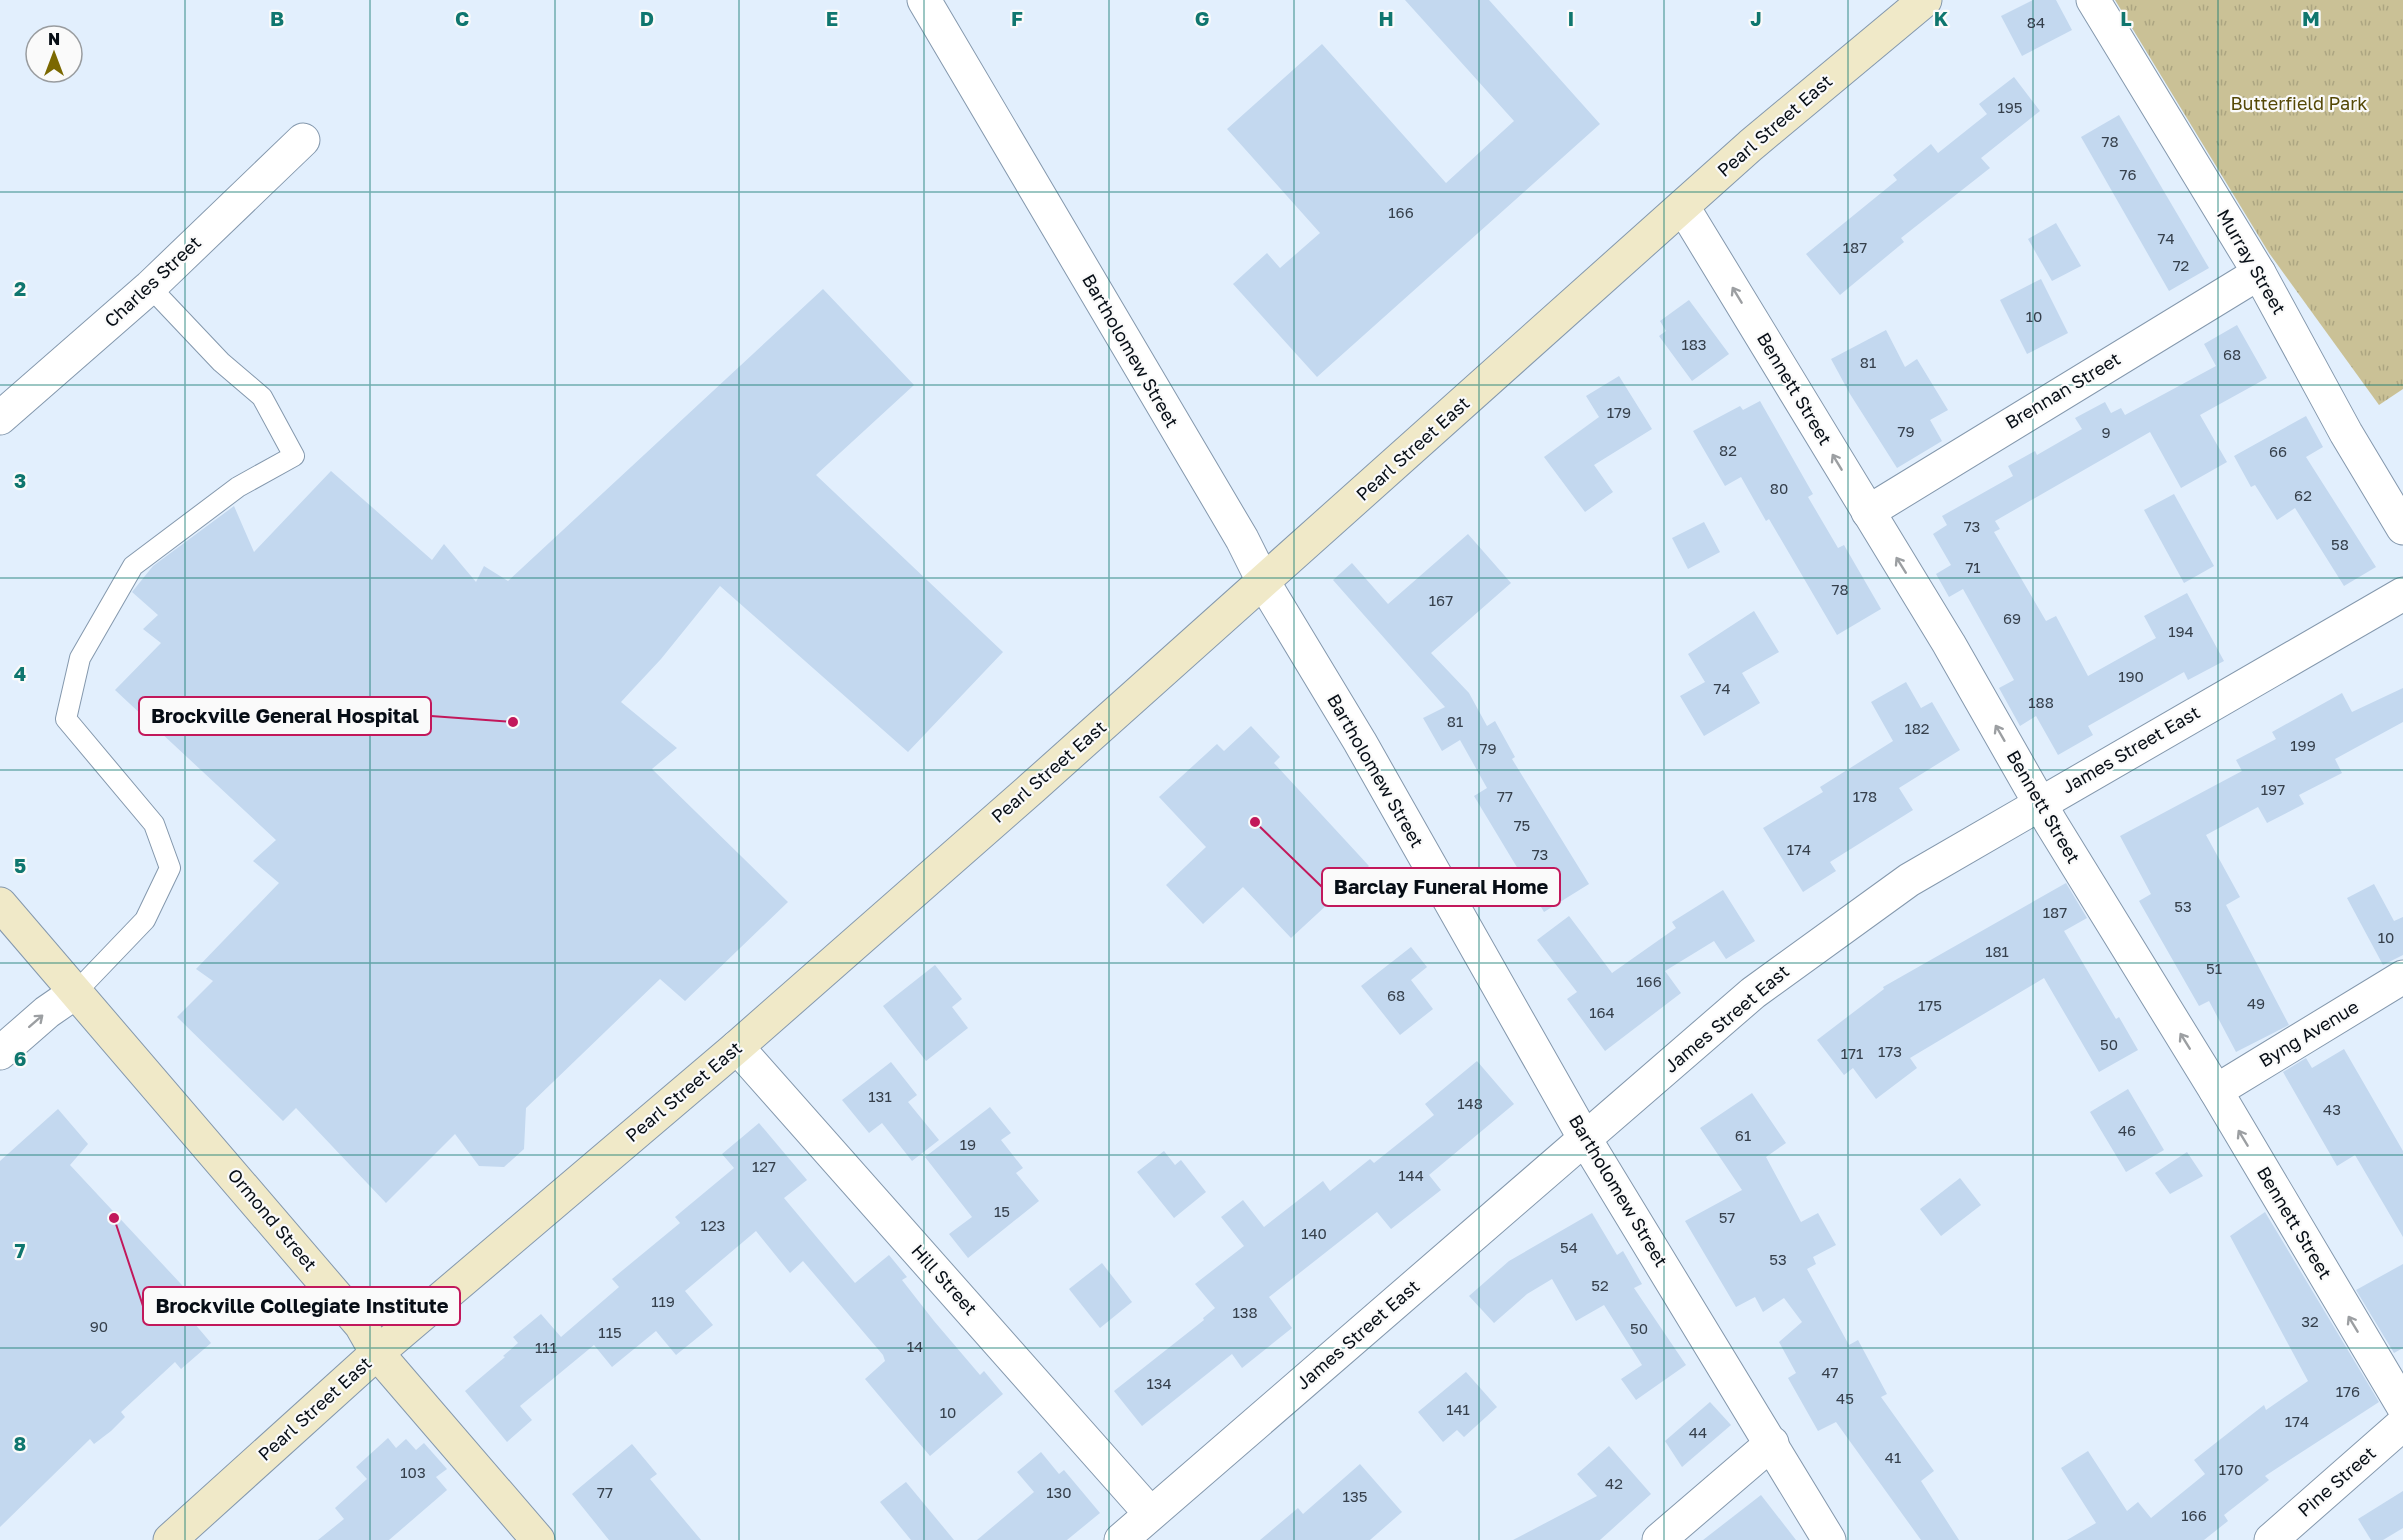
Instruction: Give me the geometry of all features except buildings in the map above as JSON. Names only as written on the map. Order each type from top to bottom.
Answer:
[{"type":"street","name":"Bartholomew Street","points":[[924,0],[1242,539],[1264,583],[1371,762],[1585,1139],[1829,1540]]},
{"type":"street","name":"Pearl Street East","points":[[170,1540],[377,1353],[737,1047],[1264,583],[1751,145],[1925,0]]},
{"type":"street","name":"Murray Street","points":[[2093,0],[2259,273],[2346,433],[2403,528]]},
{"type":"street","name":"Charles Street","points":[[0,418],[150,287],[303,140]]},
{"type":"street","name":"Bennett Street","points":[[1683,207],[1949,644],[2039,802],[2216,1091],[2393,1366],[2403,1406]]},
{"type":"street","name":"Brennan Street","points":[[1868,512],[2259,273]]},
{"type":"street","name":"James Street East","points":[[1121,1540],[1753,993],[1909,880],[2039,802],[2403,594]]},
{"type":"street","name":"Ormond Street","points":[[0,904],[362,1325],[377,1353],[538,1540]]},
{"type":"street","name":"Byng Avenue","points":[[2216,1091],[2403,977]]},
{"type":"street","points":[[0,1053],[47,1012],[76,992]]},
{"type":"street","name":"Hill Street","points":[[737,1047],[1150,1513]]},
{"type":"street","name":"Pine Street","points":[[2271,1540],[2403,1424]]},
{"type":"street","points":[[1659,1540],[1772,1443]]},
{"type":"lane","points":[[76,992],[145,920],[170,868],[154,824],[66,719],[80,658],[133,566],[238,487],[294,456],[262,397],[221,362],[150,287]]},
{"type":"green space","name":"Butterfield Park","points":[[2115,0],[2403,0],[2403,389],[2379,405],[2269,253]]},
{"type":"place","name":"Brockville General Hospital","points":[[513,722]]},
{"type":"place","name":"Barclay Funeral Home","points":[[1255,822]]},
{"type":"place","name":"Brockville Collegiate Institute","points":[[114,1218]]}]
